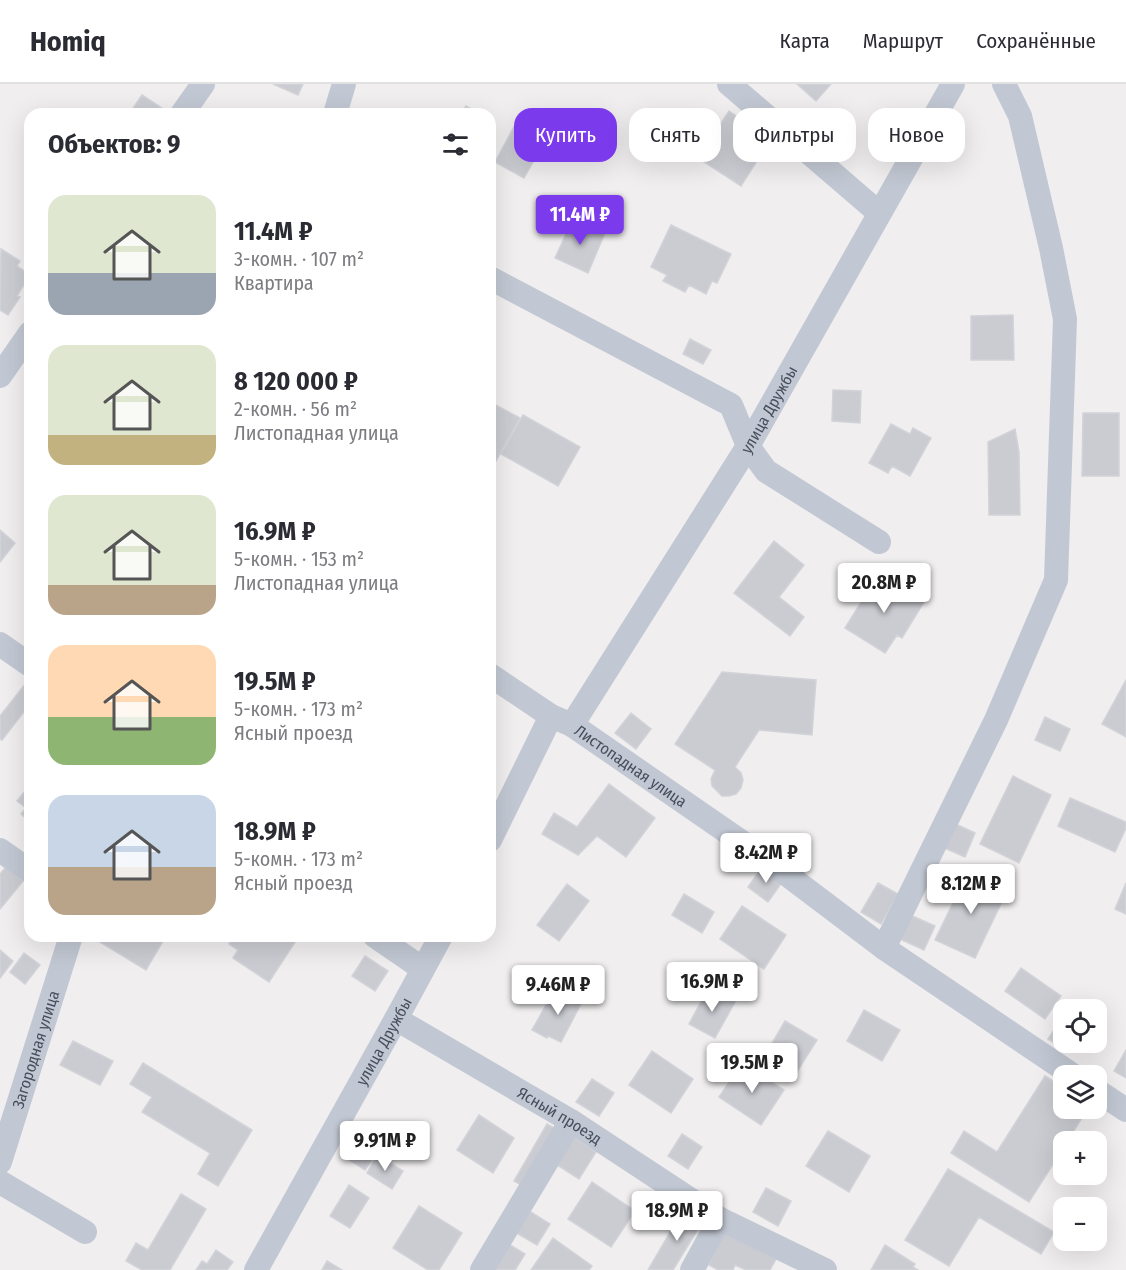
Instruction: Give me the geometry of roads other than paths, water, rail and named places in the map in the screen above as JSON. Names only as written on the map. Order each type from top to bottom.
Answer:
[{"type":"street","points":[[186,108],[203,84]]},
{"type":"street","points":[[337,108],[344,84]]},
{"type":"street","points":[[729,84],[879,213]]},
{"type":"street","name":"улица Дружбы","points":[[496,830],[562,721],[748,446],[953,84]]},
{"type":"street","points":[[884,948],[996,720],[1056,580],[1065,319],[1020,116],[1004,84]]},
{"type":"street","points":[[496,281],[731,405],[748,446],[766,471],[879,542]]},
{"type":"street","points":[[0,376],[24,342]]},
{"type":"street","points":[[0,644],[24,661]]},
{"type":"street","name":"Листопадная улица","points":[[496,679],[765,858],[884,948],[1058,1065]]},
{"type":"street","points":[[0,850],[24,867]]},
{"type":"street","name":"Загородная улица","points":[[0,1162],[69,942]]},
{"type":"street","points":[[384,942],[423,969]]},
{"type":"street","name":"улица Дружбы","points":[[256,1270],[438,942]]},
{"type":"street","name":"Ясный проезд","points":[[396,1019],[571,1121],[720,1219],[825,1270]]},
{"type":"street","points":[[1107,1097],[1126,1110]]},
{"type":"street","points":[[482,1270],[571,1121]]},
{"type":"street","points":[[0,1182],[85,1232]]},
{"type":"street","points":[[692,1270],[720,1219]]}]
